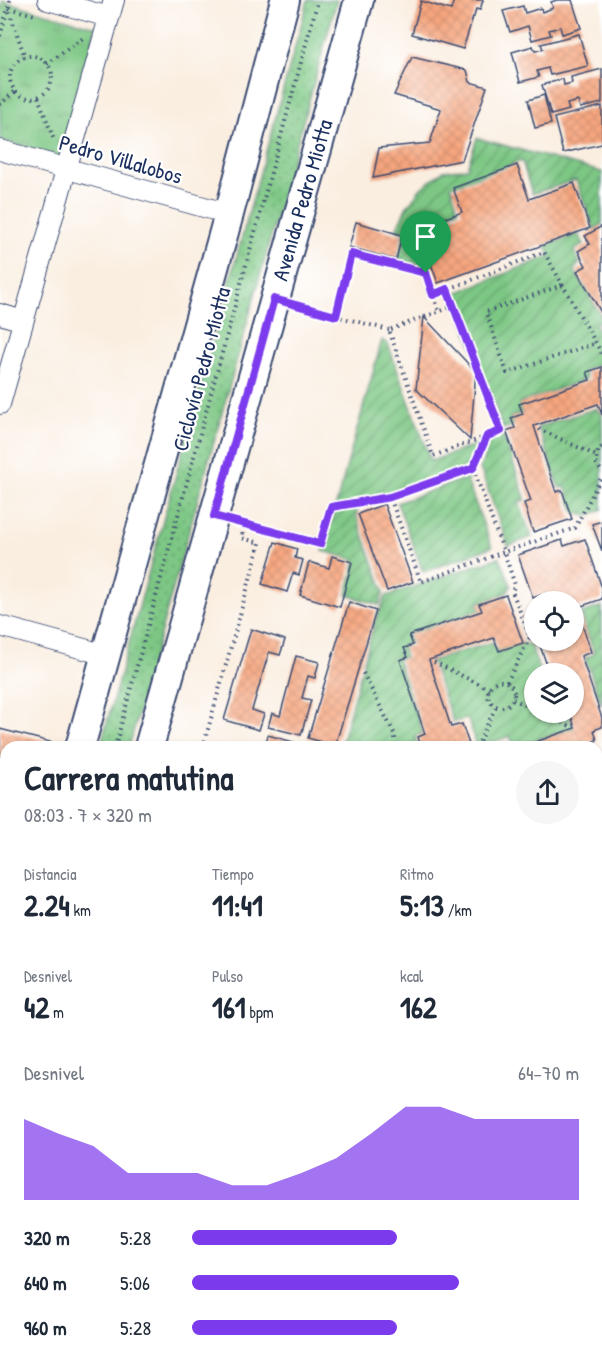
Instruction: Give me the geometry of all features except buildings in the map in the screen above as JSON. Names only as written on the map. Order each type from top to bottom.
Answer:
[{"type":"main road","points":[[82,741],[229,214],[285,0]]},
{"type":"main road","name":"Avenida Pedro Miotta","points":[[151,741],[359,0]]},
{"type":"street","points":[[0,404],[111,8],[44,8]]},
{"type":"street","name":"Pedro Villalobos","points":[[0,150],[229,214]]},
{"type":"street","points":[[0,315],[23,321]]},
{"type":"street","points":[[0,626],[105,655]]},
{"type":"path","points":[[0,36],[10,0]]},
{"type":"path","name":"Ciclovía Pedro Miotta","points":[[117,741],[318,0]]},
{"type":"path","points":[[8,8],[44,8]]},
{"type":"path","points":[[8,8],[25,57]]},
{"type":"path","points":[[47,64],[111,8]]},
{"type":"path","points":[[25,57],[36,57],[47,64],[52,76],[51,83],[44,94],[25,98],[15,91],[9,75],[16,62],[25,57]]},
{"type":"path","points":[[0,105],[15,91]]},
{"type":"path","points":[[38,97],[58,151],[67,168]]},
{"type":"path","points":[[433,295],[543,252],[602,354]]},
{"type":"path","points":[[336,316],[351,254],[426,273],[439,312]]},
{"type":"path","points":[[562,285],[486,312],[507,373],[596,344]]},
{"type":"path","points":[[389,330],[433,456],[501,431],[447,289]]},
{"type":"path","points":[[274,299],[389,330],[454,306]]},
{"type":"path","points":[[539,429],[597,456]]},
{"type":"path","points":[[487,436],[473,468],[504,552],[515,585],[512,591],[530,637],[507,682]]},
{"type":"path","points":[[390,497],[421,582],[575,528],[602,474],[596,463],[598,451],[602,447]]},
{"type":"path","points":[[214,516],[320,544],[331,507],[390,497],[473,468]]},
{"type":"path","points":[[205,741],[260,543],[242,538],[244,524]]},
{"type":"path","points":[[434,662],[489,689]]},
{"type":"path","points":[[363,673],[394,733],[396,741]]},
{"type":"path","points":[[496,682],[507,682],[514,691],[512,702],[507,706],[496,706],[488,697],[489,689],[496,682]]},
{"type":"path","points":[[513,699],[524,704]]},
{"type":"path","points":[[480,741],[496,706]]},
{"type":"path","points":[[564,723],[572,727]]},
{"type":"green space","points":[[308,0],[337,0],[131,741],[102,741]]},
{"type":"green space","points":[[3,1],[96,27],[60,157],[0,140],[0,11]]},
{"type":"green space","points":[[477,138],[602,172],[602,224],[594,229],[576,180],[532,194],[522,161],[451,186],[458,210],[415,227],[427,263],[419,266],[398,259],[405,233],[396,230],[406,208],[421,188],[443,171],[467,168]]},
{"type":"green space","points":[[578,234],[584,244],[574,251],[580,263],[574,270],[602,317],[602,320],[595,324],[602,335],[602,364],[584,370],[586,379],[519,403],[522,413],[510,417],[513,426],[503,429],[453,294],[550,256],[546,246]]},
{"type":"green space","points":[[382,340],[388,344],[431,461],[481,443],[471,467],[386,496],[360,500],[356,515],[384,592],[379,605],[347,595],[356,560],[323,551]]},
{"type":"green space","points":[[597,408],[599,413],[602,412],[602,510],[587,516],[575,513],[565,487],[559,488],[538,427]]},
{"type":"green space","points":[[504,436],[526,500],[519,502],[532,537],[508,546],[480,468],[490,440]]},
{"type":"green space","points":[[466,478],[492,547],[423,572],[397,503]]},
{"type":"green space","points":[[500,557],[511,586],[507,593],[478,603],[480,610],[407,634],[410,643],[402,646],[405,657],[397,659],[423,733],[415,736],[417,741],[342,741],[375,621],[386,596]]},
{"type":"green space","points":[[602,606],[602,706],[585,658],[594,654],[584,622],[584,612]]},
{"type":"green space","points":[[493,642],[497,651],[524,643],[524,651],[533,651],[537,663],[524,663],[524,723],[572,723],[574,728],[533,741],[512,741],[510,736],[496,741],[474,741],[468,719],[453,722],[431,661]]},
{"type":"route","points":[[351,254],[426,273],[433,295],[447,289],[501,431],[487,436],[473,468],[390,497],[331,507],[320,544],[214,516],[274,299],[336,316],[351,254]]}]
